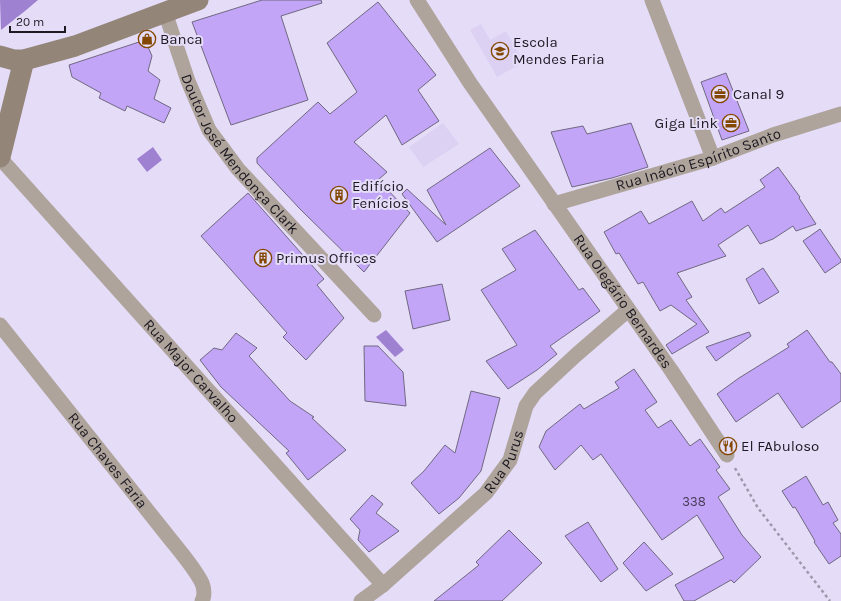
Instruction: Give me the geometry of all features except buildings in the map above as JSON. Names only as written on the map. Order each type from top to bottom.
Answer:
[{"type":"main road","points":[[0,56],[14,60],[24,60],[75,46],[198,0]]},
{"type":"main road","points":[[0,157],[7,95],[24,60]]},
{"type":"street","name":"Rua Olegário Bernardes","points":[[417,0],[470,82],[671,370],[727,455]]},
{"type":"street","points":[[652,0],[713,158]]},
{"type":"street","name":"Doutor José Mendonça Clark","points":[[165,12],[190,87],[209,130],[238,169],[374,315]]},
{"type":"street","points":[[0,60],[8,69],[11,77],[7,95]]},
{"type":"street","name":"Rua Inácio Espírito Santo","points":[[554,204],[713,158],[773,135],[841,114]]},
{"type":"street","name":"Rua Major Carvalho","points":[[0,157],[383,585]]},
{"type":"street","name":"Rua Purus","points":[[361,601],[383,585],[486,493],[510,460],[526,406],[535,392],[628,310]]},
{"type":"street","name":"Rua Chaves Faria","points":[[0,325],[167,534],[202,584],[204,591],[202,601]]},
{"type":"path","points":[[727,455],[758,508],[830,601]]},
{"type":"shaded area","points":[[0,0],[38,0],[1,30]]},
{"type":"shaded area","name":"Escola Mendes Faria","points":[[481,24],[490,40],[506,31],[524,62],[497,77],[470,30]]},
{"type":"shaded area","points":[[443,123],[459,144],[423,167],[409,147]]},
{"type":"shaded area","points":[[153,147],[162,160],[147,172],[137,159]]},
{"type":"shaded area","points":[[386,330],[404,350],[395,357],[376,337]]},
{"type":"place","name":"Banca","points":[[147,39]]},
{"type":"place","name":"Escola Mendes Faria","points":[[500,51]]},
{"type":"place","name":"Canal 9","points":[[720,94]]},
{"type":"place","name":"Giga Link","points":[[731,123]]},
{"type":"place","name":"Edifício Fenícios","points":[[339,195]]},
{"type":"place","name":"Primus Offices","points":[[263,258]]},
{"type":"place","name":"El FAbuloso","points":[[728,446]]}]
